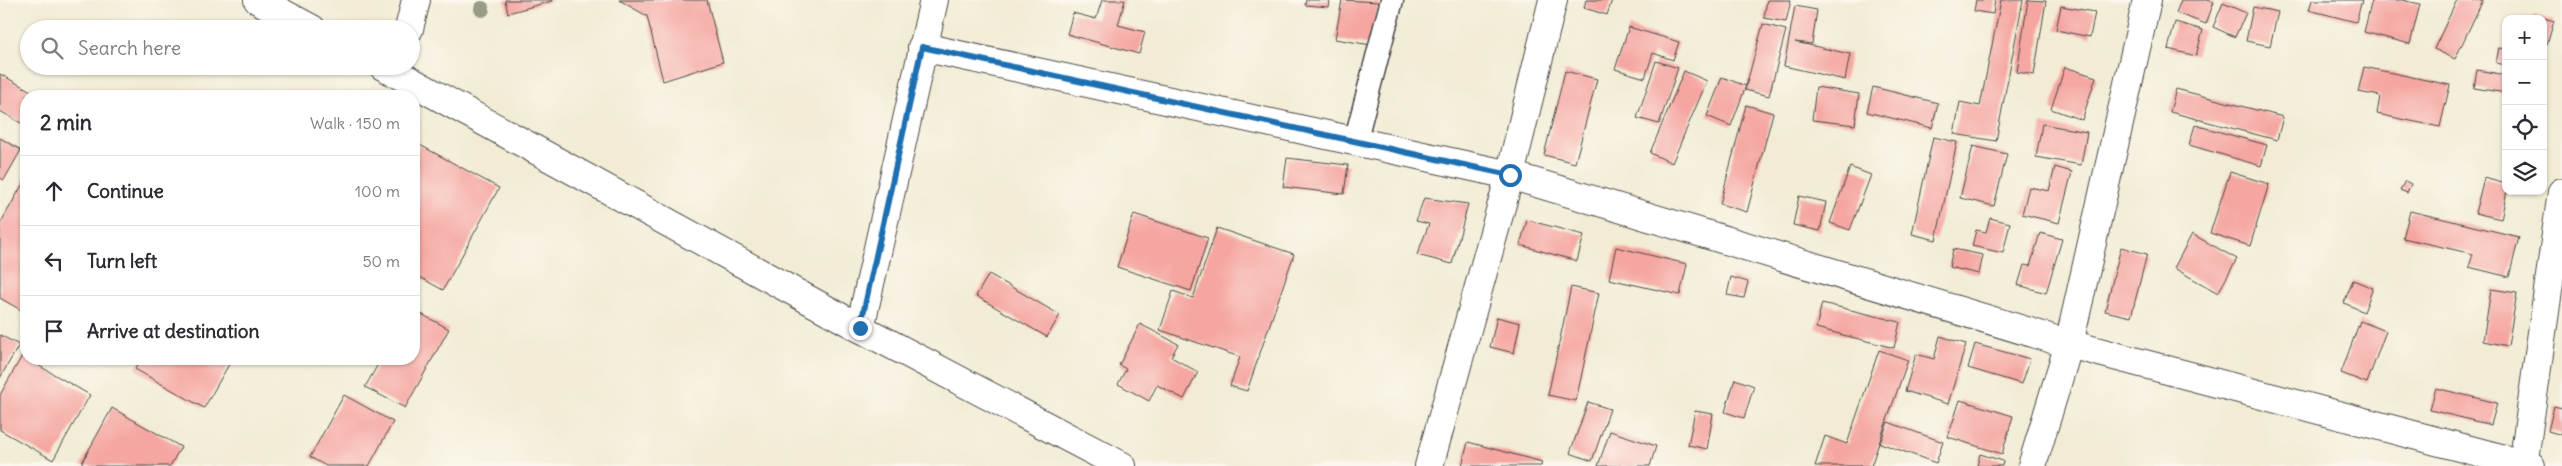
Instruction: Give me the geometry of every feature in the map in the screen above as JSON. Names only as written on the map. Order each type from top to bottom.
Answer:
[{"type":"street","points":[[258,0],[295,20]]},
{"type":"street","points":[[411,20],[416,0]]},
{"type":"street","points":[[860,328],[934,0]]},
{"type":"street","points":[[1429,466],[1510,175],[1552,0]]},
{"type":"street","points":[[2032,466],[2069,344],[2147,0]]},
{"type":"street","points":[[922,47],[1510,175],[2069,344],[2526,465],[2562,192]]},
{"type":"street","points":[[405,75],[860,328],[1122,466]]},
{"type":"lane","points":[[1355,142],[1392,0]]},
{"type":"building","points":[[505,0],[552,0],[552,1],[508,13]]},
{"type":"building","points":[[619,0],[707,0],[723,62],[663,81],[647,16]]},
{"type":"building","points":[[1102,0],[1125,0],[1118,25],[1145,32],[1139,54],[1067,34],[1073,13],[1096,19]]},
{"type":"building","points":[[1306,0],[1330,0],[1329,7],[1305,5]]},
{"type":"building","points":[[1342,0],[1379,2],[1371,45],[1335,39]]},
{"type":"building","points":[[1586,0],[1612,0],[1607,15],[1584,8]]},
{"type":"building","points":[[1767,0],[1791,0],[1786,22],[1764,18]]},
{"type":"building","points":[[1976,0],[1995,0],[1993,14],[1974,11]]},
{"type":"building","points":[[2001,0],[2023,0],[1996,141],[1954,134],[1960,102],[1980,106]]},
{"type":"building","points":[[2028,0],[2046,1],[2034,75],[2017,72]]},
{"type":"building","points":[[2181,0],[2207,0],[2214,2],[2206,24],[2176,13]]},
{"type":"building","points":[[2312,0],[2362,0],[2356,22],[2309,10]]},
{"type":"building","points":[[2372,0],[2402,0],[2420,4],[2410,44],[2364,32]]},
{"type":"building","points":[[2457,0],[2483,0],[2455,59],[2434,49]]},
{"type":"building","points":[[2223,3],[2246,13],[2235,37],[2213,27]]},
{"type":"building","points":[[1795,6],[1817,10],[1812,44],[1795,42],[1850,54],[1845,80],[1784,66]]},
{"type":"building","points":[[2061,6],[2095,12],[2090,37],[2056,30]]},
{"type":"building","points":[[2253,7],[2278,12],[2270,46],[2246,41]]},
{"type":"building","points":[[2547,19],[2554,21],[2547,45]]},
{"type":"building","points":[[2175,22],[2203,30],[2196,56],[2168,49]]},
{"type":"building","points":[[1763,24],[1786,30],[1769,96],[1745,90]]},
{"type":"building","points":[[1629,27],[1679,42],[1673,60],[1653,53],[1645,78],[1615,69]]},
{"type":"building","points":[[2499,48],[2502,48],[2502,64],[2496,63]]},
{"type":"building","points":[[1656,61],[1678,68],[1659,124],[1637,118]]},
{"type":"building","points":[[2065,67],[2096,77],[2082,120],[2051,109]]},
{"type":"building","points":[[2364,67],[2450,85],[2440,127],[2377,114],[2380,96],[2358,92]]},
{"type":"building","points":[[2477,70],[2502,74],[2502,92],[2474,88]]},
{"type":"building","points":[[1565,71],[1597,79],[1575,163],[1544,155]]},
{"type":"building","points":[[1684,71],[1707,81],[1672,163],[1650,153]]},
{"type":"building","points":[[0,74],[29,90],[20,90],[20,123],[0,111]]},
{"type":"building","points":[[1722,77],[1746,86],[1731,126],[1707,116]]},
{"type":"building","points":[[1816,87],[1859,94],[1855,125],[1812,120]]},
{"type":"building","points":[[1873,87],[1938,103],[1932,128],[1867,112]]},
{"type":"building","points":[[2176,89],[2283,117],[2277,140],[2170,112]]},
{"type":"building","points":[[1746,105],[1773,113],[1747,212],[1720,204]]},
{"type":"building","points":[[2042,124],[2087,132],[2081,165],[2036,157]]},
{"type":"building","points":[[2195,125],[2267,145],[2261,166],[2189,145]]},
{"type":"building","points":[[1933,137],[1957,142],[1936,240],[1912,234]]},
{"type":"building","points":[[0,138],[20,149],[20,152],[4,180],[0,178]]},
{"type":"building","points":[[420,145],[499,188],[443,290],[420,277]]},
{"type":"building","points":[[1973,146],[2007,154],[1994,206],[1960,198]]},
{"type":"building","points":[[1287,158],[1348,165],[1344,194],[1283,187]]},
{"type":"building","points":[[1850,167],[1871,175],[1850,230],[1830,223]]},
{"type":"building","points":[[2055,167],[2072,172],[2059,223],[2022,214],[2029,187],[2049,191]]},
{"type":"building","points":[[2230,172],[2269,184],[2250,246],[2210,233]]},
{"type":"building","points":[[2484,178],[2502,183],[2502,195],[2506,195],[2501,219],[2475,213]]},
{"type":"building","points":[[2405,181],[2411,184],[2407,193],[2400,190]]},
{"type":"building","points":[[20,189],[20,310],[0,298],[0,224]]},
{"type":"building","points":[[1799,196],[1826,202],[1820,231],[1793,225]]},
{"type":"building","points":[[1424,198],[1468,204],[1452,264],[1417,255],[1429,224],[1416,221]]},
{"type":"building","points":[[2410,211],[2519,237],[2509,277],[2469,267],[2473,254],[2403,238]]},
{"type":"building","points":[[1134,214],[1208,238],[1191,291],[1117,267]]},
{"type":"building","points":[[1990,218],[2010,223],[2003,253],[1972,246],[1976,230],[1986,232]]},
{"type":"building","points":[[1527,220],[1584,235],[1577,261],[1520,245]]},
{"type":"building","points":[[1217,228],[1294,254],[1247,391],[1230,386],[1240,357],[1160,330],[1173,291],[1193,298]]},
{"type":"building","points":[[2040,233],[2062,239],[2046,293],[2018,285],[2024,265],[2030,266]]},
{"type":"building","points":[[2192,234],[2237,259],[2218,293],[2174,268]]},
{"type":"building","points":[[1616,247],[1687,264],[1680,295],[1609,279]]},
{"type":"building","points":[[2121,247],[2147,254],[2131,317],[2105,311]]},
{"type":"building","points":[[1953,249],[1983,255],[1979,274],[1949,267]]},
{"type":"building","points":[[989,274],[1060,315],[1047,337],[976,296]]},
{"type":"building","points":[[1731,277],[1748,282],[1744,298],[1727,295]]},
{"type":"building","points":[[2353,280],[2373,288],[2364,312],[2344,303]]},
{"type":"building","points":[[1571,287],[1599,293],[1576,401],[1548,395]]},
{"type":"building","points":[[2491,289],[2517,293],[2508,346],[2483,341]]},
{"type":"building","points":[[1822,303],[1900,322],[1894,348],[1816,328]]},
{"type":"building","points":[[420,313],[449,329],[405,408],[365,387],[378,365],[420,365]]},
{"type":"building","points":[[1497,317],[1520,323],[1514,353],[1490,347]]},
{"type":"building","points":[[2360,321],[2386,331],[2367,383],[2341,373]]},
{"type":"building","points":[[1140,324],[1178,344],[1171,357],[1198,372],[1184,399],[1157,385],[1149,401],[1118,384],[1126,369],[1119,365]]},
{"type":"building","points":[[0,335],[19,345],[0,378]]},
{"type":"building","points":[[1940,336],[1966,344],[1948,404],[1905,391],[1916,354],[1934,359]]},
{"type":"building","points":[[1975,344],[2030,359],[2022,384],[1968,368]]},
{"type":"building","points":[[1879,350],[1908,360],[1871,466],[1815,466],[1825,436],[1847,444]]},
{"type":"building","points":[[20,360],[20,365],[38,365],[90,395],[53,460],[0,430],[0,395]]},
{"type":"building","points":[[137,365],[229,365],[204,408],[135,369]]},
{"type":"building","points":[[1735,379],[1754,386],[1744,418],[1725,412]]},
{"type":"building","points":[[2436,388],[2497,403],[2491,425],[2430,410]]},
{"type":"building","points":[[344,395],[393,422],[369,466],[326,466],[310,457]]},
{"type":"building","points":[[1960,400],[2013,416],[2002,454],[1948,437]]},
{"type":"building","points":[[1588,402],[1610,409],[1592,461],[1570,453]]},
{"type":"building","points":[[2554,406],[2562,408],[2562,435],[2548,431]]},
{"type":"building","points":[[112,408],[181,447],[170,466],[80,466]]},
{"type":"building","points":[[1695,411],[1713,414],[1707,449],[1688,445]]},
{"type":"building","points":[[1888,422],[1943,442],[1936,463],[1880,443]]},
{"type":"building","points":[[1610,431],[1656,446],[1650,466],[1598,466]]},
{"type":"building","points":[[1468,442],[1542,462],[1541,466],[1462,466]]},
{"type":"building","points":[[1980,454],[2003,461],[2002,466],[1977,466]]},
{"type":"route","points":[[860,328],[922,47],[1510,175]]}]
